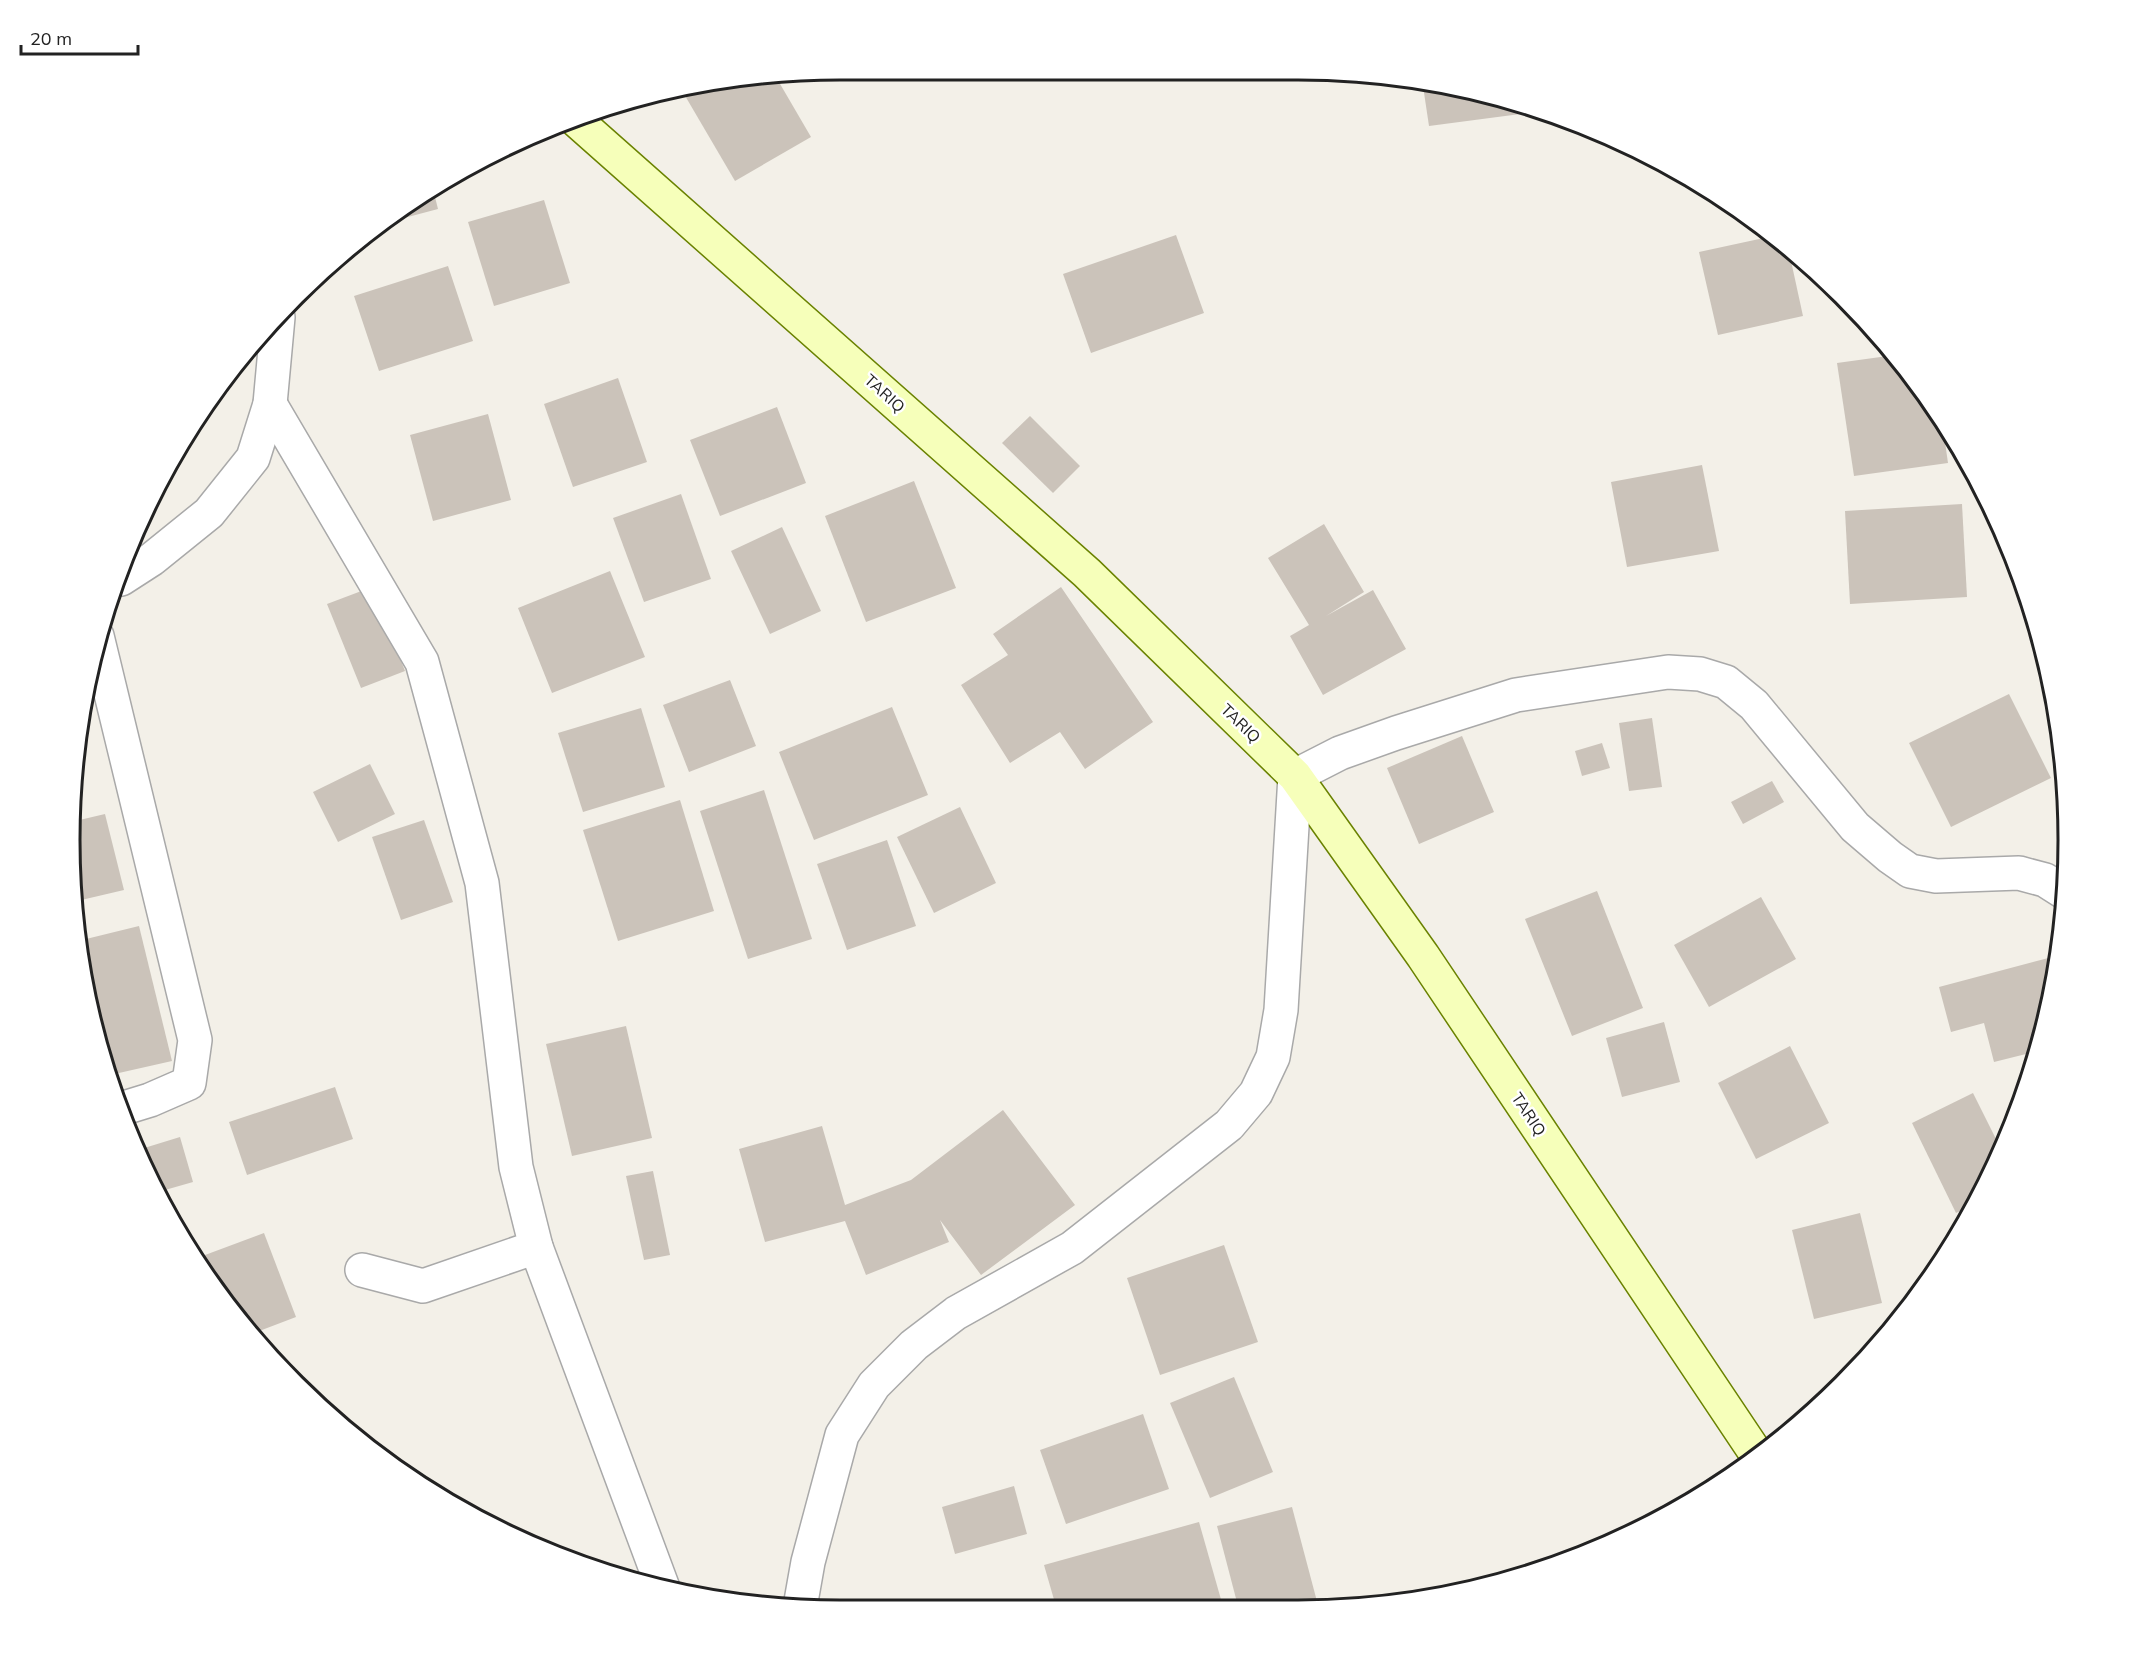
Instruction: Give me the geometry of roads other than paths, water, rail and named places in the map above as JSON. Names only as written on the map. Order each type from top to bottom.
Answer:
[{"type":"main road","name":"TARIQ","points":[[581,125],[1087,573],[1295,776],[1423,956],[1753,1449]]},
{"type":"street","points":[[128,575],[152,559],[209,513],[253,458],[270,404],[277,329]]},
{"type":"street","points":[[270,404],[422,662],[482,883],[516,1167],[536,1247],[660,1579]]},
{"type":"street","points":[[102,656],[195,1040],[189,1083],[128,1107]]},
{"type":"street","points":[[801,1599],[808,1562],[842,1435],[874,1385],[914,1345],[956,1313],[1072,1248],[1229,1125],[1256,1093],[1273,1058],[1281,1010],[1295,776],[1340,753],[1516,695],[1668,672],[1700,674],[1726,682],[1754,705],[1855,827],[1910,871],[1936,876],[2019,873],[2045,880],[2057,888]]},
{"type":"street","points":[[362,1270],[423,1286],[536,1247]]}]
